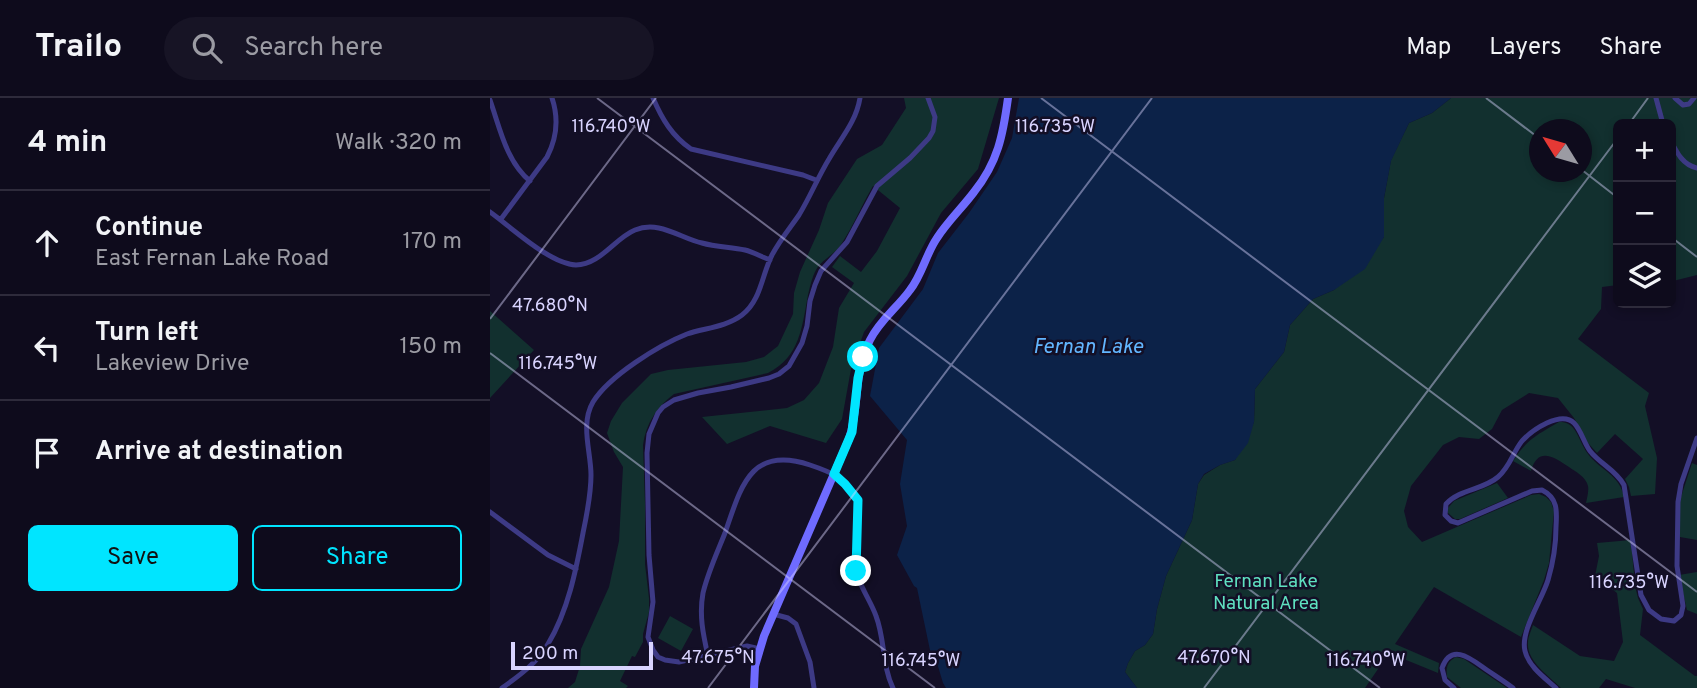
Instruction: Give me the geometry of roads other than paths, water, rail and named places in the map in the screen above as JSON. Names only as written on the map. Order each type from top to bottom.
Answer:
[{"type":"street","points":[[500,219],[547,157],[554,142],[557,125],[552,98]]},
{"type":"street","points":[[653,98],[667,128],[678,141],[691,149],[816,180]]},
{"type":"street","points":[[502,688],[531,665],[547,646],[560,619],[576,569],[591,489],[587,421],[595,400],[639,359],[688,334],[729,322],[742,315],[753,304],[769,260],[852,125],[860,98]]},
{"type":"street","points":[[760,649],[747,646],[682,662],[671,662],[656,655],[649,643],[653,602],[649,555],[649,434],[663,407],[674,400],[769,378],[789,366],[802,343],[810,302],[821,271],[847,242],[877,186],[911,158],[933,131],[935,117],[928,98]]},
{"type":"street","points":[[754,688],[755,666],[773,614],[852,432],[858,373],[866,347],[883,320],[912,288],[940,234],[987,174],[1001,140],[1009,98]]},
{"type":"street","points":[[1656,98],[1662,119]]},
{"type":"street","points":[[1675,98],[1683,105],[1689,104],[1694,98]]},
{"type":"street","points":[[490,100],[513,162],[530,181]]},
{"type":"street","points":[[1676,153],[1697,168]]},
{"type":"street","points":[[490,212],[558,261],[577,265],[595,260],[622,237],[638,229],[654,226],[700,243],[748,250],[769,260]]},
{"type":"street","points":[[1556,688],[1530,662],[1524,642],[1552,564],[1557,511],[1554,499],[1542,490],[1532,491],[1458,523],[1444,515],[1446,504],[1455,497],[1497,478],[1526,437],[1554,420],[1568,419],[1574,423],[1590,451],[1617,474],[1624,485],[1641,595],[1653,614],[1665,621],[1674,621],[1683,611],[1677,576],[1678,496],[1697,438]]},
{"type":"street","points":[[708,656],[701,622],[703,593],[744,482],[765,463],[798,461],[834,474],[858,500],[856,571],[877,618],[893,688]]},
{"type":"street","points":[[490,512],[548,555],[576,569]]},
{"type":"street","points":[[773,614],[795,622],[810,662],[814,688]]},
{"type":"street","points":[[1454,688],[1445,680],[1442,668],[1447,659],[1455,655],[1469,658],[1513,688]]},
{"type":"water","name":"Fernan Lake","points":[[1019,98],[1451,98],[1432,113],[1409,123],[1391,161],[1384,198],[1384,237],[1365,269],[1334,290],[1313,299],[1290,325],[1284,352],[1255,389],[1254,422],[1248,443],[1235,460],[1204,474],[1198,484],[1192,520],[1166,576],[1153,634],[1145,645],[1135,651],[1125,672],[1137,688],[946,688],[937,663],[931,655],[917,588],[897,555],[907,526],[900,484],[907,440],[870,396],[879,348],[923,289],[938,253],[997,172],[1012,138]]},
{"type":"park label","name":"Fernan Lake Natural Area","points":[[1266,591]]}]
